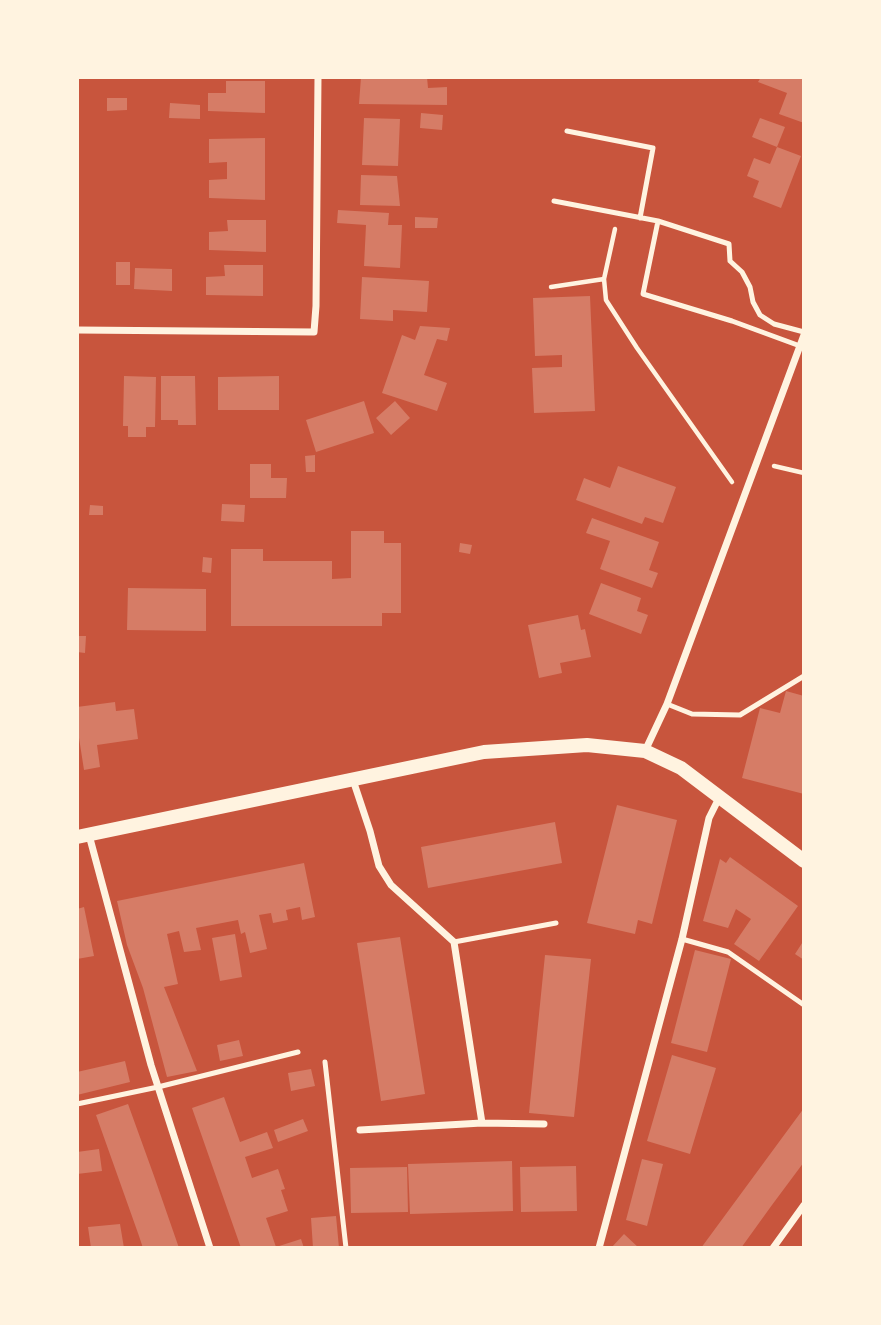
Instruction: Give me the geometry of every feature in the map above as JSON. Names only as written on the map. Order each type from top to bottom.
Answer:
[{"type":"main road","points":[[83,836],[484,752],[587,745],[645,751],[681,768],[721,795],[804,861]]},
{"type":"street","points":[[77,330],[314,332],[318,77]]},
{"type":"street","points":[[645,751],[667,704],[804,334]]},
{"type":"street","points":[[353,780],[379,866],[391,885],[454,942],[482,1123]]},
{"type":"street","points":[[599,1248],[682,939],[709,818],[721,795]]},
{"type":"street","points":[[83,836],[158,1087],[210,1248]]},
{"type":"street","points":[[359,1130],[482,1123],[544,1124]]},
{"type":"street","points":[[773,1248],[804,1205]]},
{"type":"lane","points":[[567,131],[653,148],[640,218]]},
{"type":"lane","points":[[554,201],[658,221],[729,244],[730,261],[742,272],[760,316],[774,324],[804,334]]},
{"type":"lane","points":[[658,221],[643,294],[733,321],[800,346]]},
{"type":"lane","points":[[667,704],[692,714],[740,715],[804,676]]},
{"type":"lane","points":[[454,942],[556,923]]},
{"type":"lane","points":[[682,939],[728,952],[804,1005]]},
{"type":"lane","points":[[77,1104],[298,1052]]},
{"type":"lane","points":[[325,1062],[346,1248]]},
{"type":"path","points":[[619,214],[604,279],[606,300],[744,500]]},
{"type":"path","points":[[551,287],[604,279]]},
{"type":"path","points":[[758,463],[804,473]]},
{"type":"building","points":[[361,77],[427,77],[428,88],[447,87],[447,105],[359,104]]},
{"type":"building","points":[[761,77],[804,77],[804,123],[779,114],[787,93],[758,82]]},
{"type":"building","points":[[226,81],[265,81],[265,113],[208,111],[208,93],[226,93]]},
{"type":"building","points":[[107,98],[127,98],[127,110],[107,111]]},
{"type":"building","points":[[170,103],[200,105],[200,119],[169,118]]},
{"type":"building","points":[[421,113],[443,115],[442,130],[420,128]]},
{"type":"building","points":[[364,118],[400,119],[398,166],[362,165]]},
{"type":"building","points":[[760,118],[785,127],[777,147],[752,137]]},
{"type":"building","points":[[265,138],[265,200],[209,198],[209,180],[227,179],[227,162],[209,163],[209,139]]},
{"type":"building","points":[[777,147],[801,156],[781,208],[753,197],[759,181],[747,176],[754,158],[770,164]]},
{"type":"building","points":[[361,175],[397,176],[400,206],[360,205]]},
{"type":"building","points":[[338,210],[389,213],[388,225],[402,225],[400,268],[364,266],[366,225],[337,223]]},
{"type":"building","points":[[415,217],[438,218],[437,228],[415,228]]},
{"type":"building","points":[[227,220],[266,220],[266,252],[209,250],[209,232],[228,231]]},
{"type":"building","points":[[116,262],[130,262],[130,285],[116,285]]},
{"type":"building","points":[[224,265],[263,265],[263,296],[206,295],[206,277],[225,276]]},
{"type":"building","points":[[135,268],[172,269],[172,291],[134,289]]},
{"type":"building","points":[[362,277],[429,281],[427,312],[393,310],[393,321],[360,319]]},
{"type":"building","points":[[590,296],[595,411],[534,413],[532,368],[562,367],[562,355],[535,356],[533,298]]},
{"type":"building","points":[[420,326],[450,328],[447,341],[437,339],[424,375],[447,383],[437,411],[382,393],[402,335],[415,340]]},
{"type":"building","points":[[124,376],[156,377],[155,427],[146,427],[146,437],[128,437],[128,426],[123,426]]},
{"type":"building","points":[[161,376],[195,376],[196,425],[178,425],[178,420],[161,420]]},
{"type":"building","points":[[279,376],[279,410],[218,410],[218,377]]},
{"type":"building","points":[[364,401],[374,433],[316,452],[306,420]]},
{"type":"building","points":[[395,401],[410,418],[391,435],[376,418]]},
{"type":"building","points":[[315,455],[315,472],[306,472],[305,456]]},
{"type":"building","points":[[250,464],[271,464],[271,478],[287,478],[286,498],[250,498]]},
{"type":"building","points":[[618,466],[676,487],[663,523],[645,517],[642,524],[576,500],[584,478],[610,488]]},
{"type":"building","points":[[222,504],[245,505],[244,522],[221,521]]},
{"type":"building","points":[[90,505],[103,506],[103,515],[89,515]]},
{"type":"building","points":[[592,518],[659,542],[649,570],[658,573],[652,588],[600,569],[610,541],[586,533]]},
{"type":"building","points":[[351,531],[384,531],[384,543],[401,543],[401,613],[382,613],[382,626],[231,626],[231,549],[263,549],[263,561],[332,561],[332,579],[351,578]]},
{"type":"building","points":[[460,543],[472,545],[470,554],[459,552]]},
{"type":"building","points":[[203,557],[212,558],[211,573],[202,572]]},
{"type":"building","points":[[601,583],[641,598],[637,611],[648,615],[641,634],[589,614]]},
{"type":"building","points":[[128,588],[206,589],[206,631],[127,630]]},
{"type":"building","points":[[578,615],[581,630],[585,629],[591,657],[560,663],[562,673],[539,678],[528,625]]},
{"type":"building","points":[[77,636],[86,636],[85,653],[77,652]]},
{"type":"building","points":[[786,691],[804,696],[804,794],[742,778],[760,708],[780,713]]},
{"type":"building","points":[[115,702],[116,711],[134,709],[138,739],[97,745],[100,767],[84,770],[77,707]]},
{"type":"building","points":[[617,805],[677,820],[652,924],[638,920],[635,934],[587,923]]},
{"type":"building","points":[[555,822],[562,863],[428,888],[421,847]]},
{"type":"building","points":[[730,857],[798,906],[759,961],[734,944],[751,919],[736,909],[728,928],[703,921],[720,859],[726,863]]},
{"type":"building","points":[[304,863],[315,917],[302,920],[300,907],[286,910],[288,920],[273,923],[271,913],[259,915],[267,949],[250,953],[245,932],[241,934],[238,920],[196,928],[201,950],[184,952],[179,931],[167,934],[178,984],[164,987],[197,1071],[167,1077],[143,988],[127,945],[117,901]]},
{"type":"building","points":[[84,907],[94,956],[77,959],[77,909]]},
{"type":"building","points":[[235,934],[242,977],[220,981],[212,938]]},
{"type":"building","points":[[400,937],[425,1094],[381,1101],[357,943]]},
{"type":"building","points":[[804,940],[804,960],[795,954]]},
{"type":"building","points":[[695,950],[731,959],[707,1052],[671,1043]]},
{"type":"building","points":[[545,955],[591,959],[574,1117],[529,1113]]},
{"type":"building","points":[[239,1040],[243,1056],[220,1061],[217,1045]]},
{"type":"building","points":[[672,1055],[716,1068],[690,1154],[647,1141]]},
{"type":"building","points":[[125,1061],[130,1082],[77,1095],[77,1072]]},
{"type":"building","points":[[311,1069],[315,1086],[291,1091],[288,1073]]},
{"type":"building","points":[[224,1097],[240,1142],[267,1132],[273,1148],[245,1157],[252,1178],[278,1169],[285,1189],[281,1190],[288,1211],[266,1218],[276,1247],[301,1239],[304,1248],[241,1248],[192,1108]]},
{"type":"building","points":[[128,1104],[179,1248],[143,1248],[96,1115]]},
{"type":"building","points":[[804,1108],[804,1162],[741,1248],[701,1248]]},
{"type":"building","points":[[303,1119],[308,1131],[278,1142],[274,1130]]},
{"type":"building","points":[[99,1149],[102,1171],[77,1174],[77,1152]]},
{"type":"building","points":[[642,1159],[663,1164],[647,1226],[626,1220]]},
{"type":"building","points":[[512,1161],[513,1211],[410,1214],[408,1164]]},
{"type":"building","points":[[576,1166],[577,1211],[521,1212],[520,1167]]},
{"type":"building","points":[[407,1167],[408,1212],[351,1213],[350,1168]]},
{"type":"building","points":[[336,1216],[339,1248],[313,1248],[311,1218]]},
{"type":"building","points":[[120,1224],[124,1248],[91,1248],[88,1227]]},
{"type":"building","points":[[624,1234],[639,1248],[611,1248]]}]
